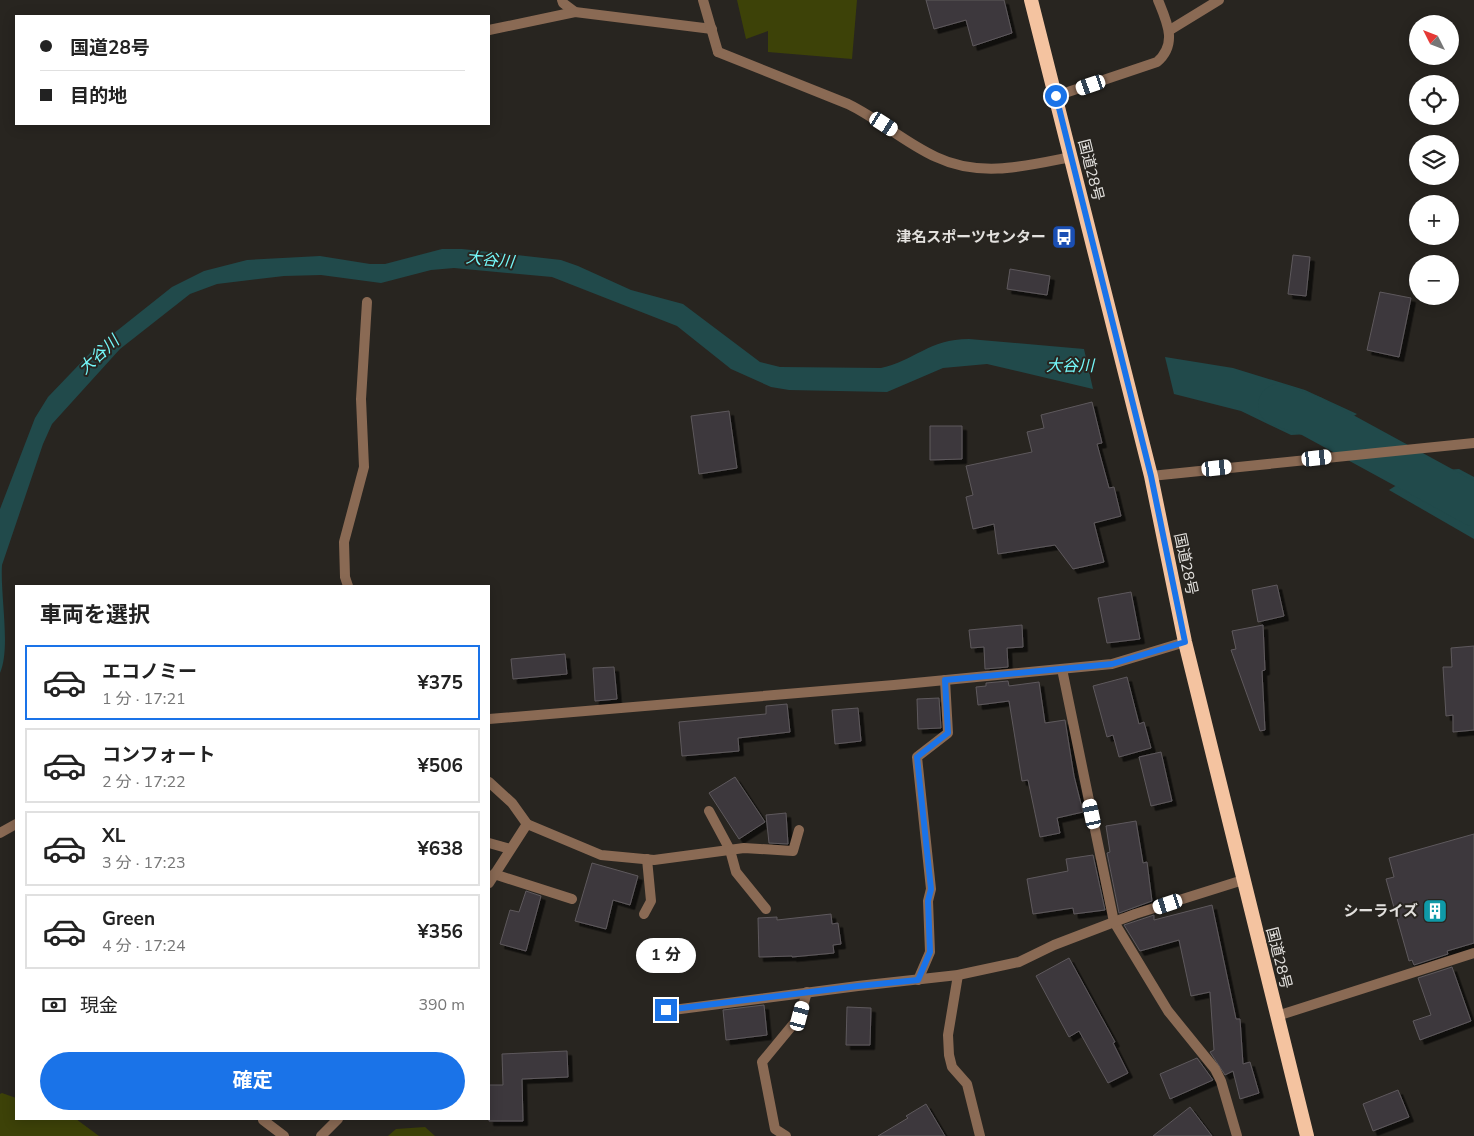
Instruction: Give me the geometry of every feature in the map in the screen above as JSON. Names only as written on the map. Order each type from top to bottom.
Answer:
[{"type":"highway","name":"国道28号","points":[[1031,0],[1151,476],[1185,642],[1307,1136]]},
{"type":"street","points":[[562,0],[563,3],[575,12]]},
{"type":"street","points":[[703,0],[718,52],[848,104],[934,156],[950,163],[996,170],[1071,157]]},
{"type":"street","points":[[1056,96],[1157,62],[1167,50],[1170,30],[1158,0]]},
{"type":"street","points":[[1170,30],[1219,0]]},
{"type":"street","points":[[490,30],[575,12],[712,29]]},
{"type":"street","points":[[348,585],[345,577],[344,542],[364,467],[361,400],[367,302]]},
{"type":"street","points":[[1151,476],[1474,443]]},
{"type":"street","points":[[490,719],[1112,664],[1185,642]]},
{"type":"street","points":[[1062,668],[1114,922],[1168,1011],[1215,1069],[1221,1081],[1236,1136]]},
{"type":"street","points":[[918,980],[930,952],[928,901],[931,889],[917,757],[948,733],[945,680]]},
{"type":"street","points":[[490,783],[512,802],[527,824],[601,856],[647,859],[744,848],[793,851],[799,830]]},
{"type":"street","points":[[708,811],[730,850],[736,872],[766,908]]},
{"type":"street","points":[[527,824],[491,879],[572,899]]},
{"type":"street","points":[[0,833],[15,825]]},
{"type":"street","points":[[490,843],[510,849]]},
{"type":"street","points":[[644,914],[651,901],[647,859]]},
{"type":"street","points":[[666,1010],[958,975],[1019,962],[1054,945],[1114,922],[1243,880]]},
{"type":"street","points":[[1277,1016],[1474,953]]},
{"type":"street","points":[[958,975],[948,1035],[948,1055],[952,1067],[967,1084],[980,1136]]},
{"type":"street","points":[[786,1136],[775,1129],[762,1062],[800,1016],[806,992]]},
{"type":"street","points":[[263,1120],[284,1136]]},
{"type":"street","points":[[321,1136],[337,1120]]},
{"type":"green space","points":[[737,0],[857,0],[852,59],[768,52],[768,31],[746,39]]},
{"type":"green space","points":[[0,1094],[15,1098],[15,1120],[77,1120],[99,1136],[0,1136]]},
{"type":"green space","points":[[425,1127],[435,1136],[388,1136],[396,1129]]},
{"type":"water","name":"大谷川","points":[[442,249],[462,249],[561,260],[631,290],[683,304],[760,362],[780,367],[881,368],[903,361],[932,346],[955,340],[969,339],[1084,349],[1093,389],[987,364],[943,368],[887,392],[789,390],[771,387],[731,369],[677,326],[552,277],[454,268],[431,270],[381,283],[321,275],[284,276],[217,284],[190,294],[120,349],[52,424],[43,444],[2,565],[5,650],[0,673],[0,509],[35,418],[48,397],[94,349],[172,287],[204,271],[247,260],[320,256],[370,264],[385,264]]},
{"type":"water","points":[[1165,357],[1233,368],[1305,390],[1357,414],[1326,433],[1291,435],[1241,411],[1174,394]]},
{"type":"water","points":[[1459,469],[1474,477],[1474,539],[1389,490],[1417,472]]},
{"type":"building","points":[[926,0],[1004,0],[1012,33],[973,46],[966,20],[934,29]]},
{"type":"building","points":[[1293,255],[1310,257],[1306,296],[1288,294]]},
{"type":"building","points":[[1010,269],[1050,276],[1047,295],[1007,289]]},
{"type":"building","points":[[1380,292],[1409,298],[1410,305],[1399,357],[1367,350]]},
{"type":"building","points":[[1092,402],[1102,443],[1097,444],[1109,488],[1114,487],[1121,516],[1094,523],[1104,562],[1073,569],[1055,545],[998,554],[994,524],[973,529],[966,497],[973,495],[966,466],[1032,452],[1027,432],[1044,428],[1041,415]]},
{"type":"building","points":[[729,411],[737,468],[699,474],[691,416]]},
{"type":"building","points":[[930,426],[962,426],[962,459],[930,460]]},
{"type":"building","points":[[1277,585],[1284,616],[1258,622],[1252,590]]},
{"type":"building","points":[[1131,592],[1140,639],[1107,643],[1098,598]]},
{"type":"building","points":[[1022,625],[1023,647],[1007,648],[1008,667],[985,669],[984,647],[971,648],[969,630]]},
{"type":"building","points":[[1263,625],[1265,670],[1262,671],[1265,730],[1260,731],[1231,650],[1236,649],[1232,631]]},
{"type":"building","points":[[1474,646],[1474,730],[1453,732],[1453,715],[1446,716],[1443,667],[1452,667],[1451,648]]},
{"type":"building","points":[[565,654],[567,674],[513,679],[511,659]]},
{"type":"building","points":[[614,667],[617,699],[595,701],[593,668]]},
{"type":"building","points":[[1127,677],[1139,724],[1144,722],[1151,748],[1119,757],[1113,735],[1107,737],[1093,686]]},
{"type":"building","points":[[1008,681],[1009,686],[1039,682],[1045,723],[1065,720],[1074,776],[1083,812],[1057,818],[1060,833],[1040,837],[1028,780],[1022,781],[1009,701],[978,705],[976,687],[986,686],[986,683]]},
{"type":"building","points":[[939,698],[941,728],[918,729],[917,699]]},
{"type":"building","points":[[787,704],[790,732],[738,738],[739,751],[682,756],[679,722],[766,714],[766,706]]},
{"type":"building","points":[[858,708],[861,741],[835,744],[832,710]]},
{"type":"building","points":[[1161,752],[1172,801],[1151,806],[1139,757]]},
{"type":"building","points":[[735,777],[765,822],[739,839],[709,793]]},
{"type":"building","points":[[786,813],[788,844],[769,843],[766,815]]},
{"type":"building","points":[[1136,821],[1143,863],[1147,862],[1152,901],[1119,913],[1107,853],[1110,852],[1106,826]]},
{"type":"building","name":"シーライズ","points":[[1474,834],[1474,943],[1447,951],[1448,954],[1414,965],[1412,960],[1409,961],[1386,879],[1394,877],[1389,858]]},
{"type":"building","points":[[1093,855],[1105,910],[1074,914],[1073,908],[1033,914],[1027,879],[1068,871],[1066,859]]},
{"type":"building","points":[[592,863],[638,876],[630,905],[613,900],[606,929],[575,921]]},
{"type":"building","points":[[526,891],[541,896],[526,951],[500,944],[510,910],[519,912]]},
{"type":"building","points":[[1212,905],[1236,1019],[1240,1019],[1243,1064],[1250,1062],[1259,1093],[1240,1099],[1233,1071],[1225,1075],[1210,1052],[1214,1050],[1210,992],[1191,996],[1179,940],[1140,951],[1124,925],[1154,915],[1154,920]]},
{"type":"building","points":[[831,914],[832,924],[838,923],[841,944],[833,945],[834,953],[792,957],[759,957],[758,918],[777,917],[777,920]]},
{"type":"building","points":[[1069,958],[1115,1042],[1113,1043],[1128,1073],[1108,1083],[1079,1031],[1069,1037],[1036,976]]},
{"type":"building","points":[[1452,967],[1471,1021],[1420,1040],[1413,1021],[1431,1015],[1418,978]]},
{"type":"building","points":[[764,1005],[767,1035],[726,1040],[723,1010]]},
{"type":"building","points":[[847,1007],[871,1008],[870,1045],[846,1045]]},
{"type":"building","points":[[567,1051],[568,1077],[522,1079],[523,1121],[489,1121],[490,1085],[503,1085],[502,1054]]},
{"type":"building","points":[[1197,1058],[1213,1080],[1170,1099],[1160,1074]]},
{"type":"building","points":[[1398,1090],[1409,1117],[1373,1131],[1363,1104]]},
{"type":"building","points":[[926,1104],[945,1136],[878,1136],[908,1118],[906,1116]]},
{"type":"building","points":[[1190,1107],[1212,1136],[1153,1136]]},
{"type":"waterway","name":"大谷川","points":[[1279,405],[1311,416],[1474,505]]},
{"type":"place","name":"津名スポーツセンター","points":[[1064,237]]},
{"type":"place","name":"シーライズ","points":[[1435,911]]},
{"type":"route","points":[[666,1010],[918,980],[930,952],[928,901],[931,889],[917,757],[948,733],[945,680],[1112,664],[1185,642],[1151,476],[1056,96]]}]
